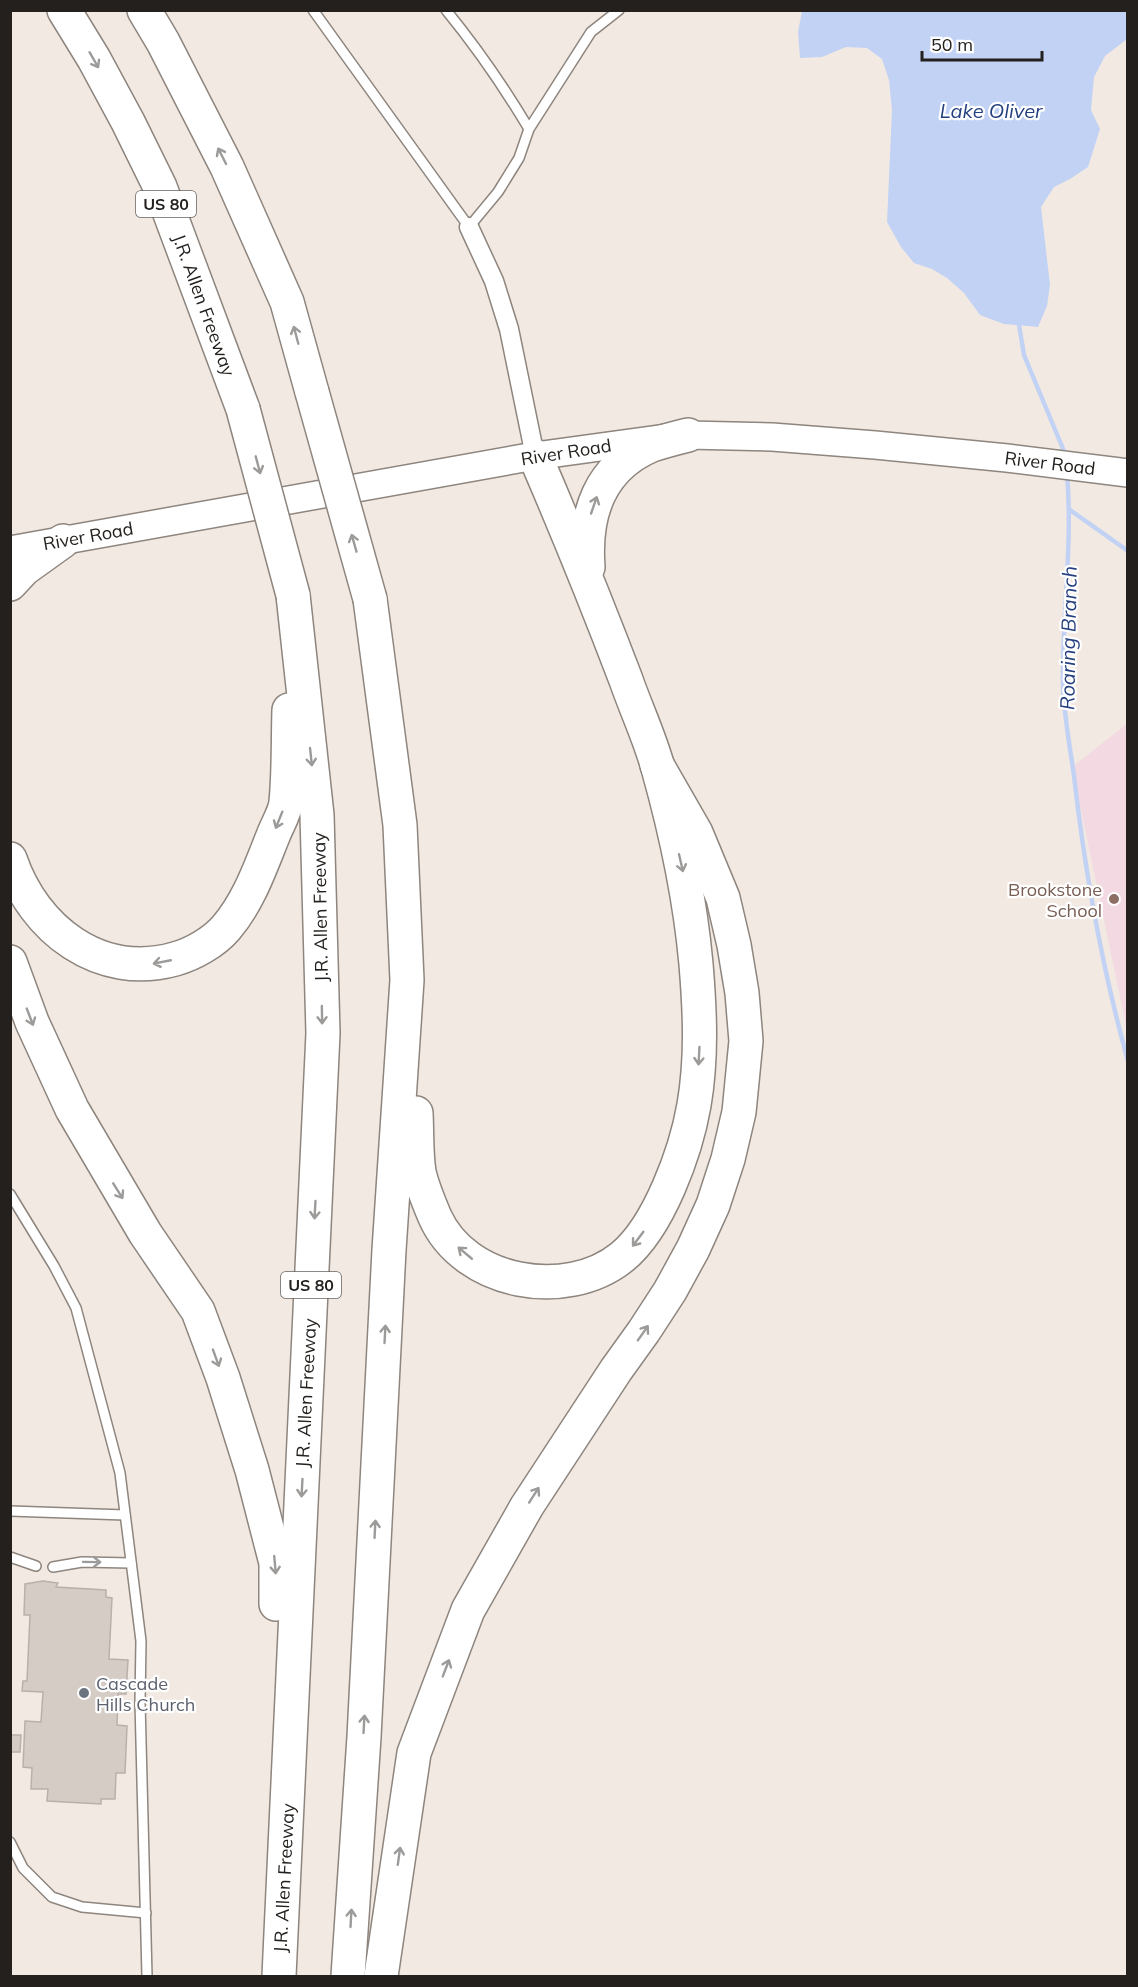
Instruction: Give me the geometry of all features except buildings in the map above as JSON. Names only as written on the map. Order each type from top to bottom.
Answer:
[{"type":"highway","name":"J.R. Allen Freeway","points":[[64,10],[94,58],[160,187],[243,409],[293,595],[317,815],[323,1033],[279,1977]]},
{"type":"highway","points":[[144,10],[163,42],[227,167],[287,302],[370,599],[400,825],[419,1173],[435,1218],[449,1238],[466,1255],[486,1268],[508,1277],[532,1282],[556,1282],[580,1278],[602,1270],[622,1257],[639,1240],[673,1176],[688,1131],[700,1059],[694,939],[683,868],[657,765],[590,584],[535,456]]},
{"type":"highway","points":[[590,584],[587,549],[590,518],[594,500],[605,481],[630,457],[652,446],[688,435]]},
{"type":"highway","points":[[10,584],[24,569],[63,541]]},
{"type":"highway","points":[[10,859],[23,887],[51,925],[69,942],[101,958],[136,965],[160,963],[183,957],[204,946],[224,931],[250,894],[286,804],[293,595]]},
{"type":"highway","points":[[381,1977],[414,1753],[468,1610],[527,1506],[616,1370],[644,1332],[693,1249],[728,1159],[739,1112],[746,1041],[742,993],[723,898],[696,833],[657,765]]},
{"type":"highway","points":[[10,962],[32,1022],[72,1109],[145,1233],[198,1311],[223,1378],[249,1460],[276,1563],[274,1977]]},
{"type":"highway","points":[[348,1977],[407,980]]},
{"type":"main road","name":"River Road","points":[[10,550],[535,456],[688,435],[795,439],[1007,458],[1128,473]]},
{"type":"street","points":[[470,227],[494,281],[509,329],[535,456]]},
{"type":"lane","points":[[313,10],[470,227],[498,192],[519,158],[529,129],[591,32],[619,10]]},
{"type":"lane","points":[[446,10],[502,84],[529,129]]},
{"type":"lane","points":[[10,1194],[54,1266],[76,1308],[120,1473],[141,1641],[140,1702],[147,1977]]},
{"type":"lane","points":[[10,1511],[125,1515]]},
{"type":"lane","points":[[10,1557],[36,1566]]},
{"type":"lane","points":[[53,1567],[82,1562],[131,1563]]},
{"type":"lane","points":[[10,1842],[23,1868],[52,1897],[82,1907],[146,1913]]},
{"type":"shaded area","name":"Brookstone School","points":[[1127,724],[1127,1030],[1072,767]]},
{"type":"water","name":"Lake Oliver","points":[[802,11],[1127,11],[1127,39],[1105,56],[1094,77],[1091,110],[1100,129],[1088,167],[1054,187],[1041,207],[1050,285],[1047,306],[1038,327],[1004,324],[980,315],[964,293],[947,278],[932,269],[914,263],[901,247],[887,222],[892,110],[889,80],[882,59],[867,48],[846,47],[822,57],[800,58],[798,32]]},
{"type":"waterway","name":"Roaring Branch","points":[[1019,325],[1024,355],[1066,456]]},
{"type":"waterway","name":"Roaring Branch","points":[[1067,473],[1069,526],[1063,659],[1065,709],[1095,920],[1128,1061]]},
{"type":"waterway","points":[[1070,510],[1128,551]]},
{"type":"place","name":"Brookstone School","points":[[1114,899]]},
{"type":"place","name":"Cascade Hills Church","points":[[84,1693]]}]
